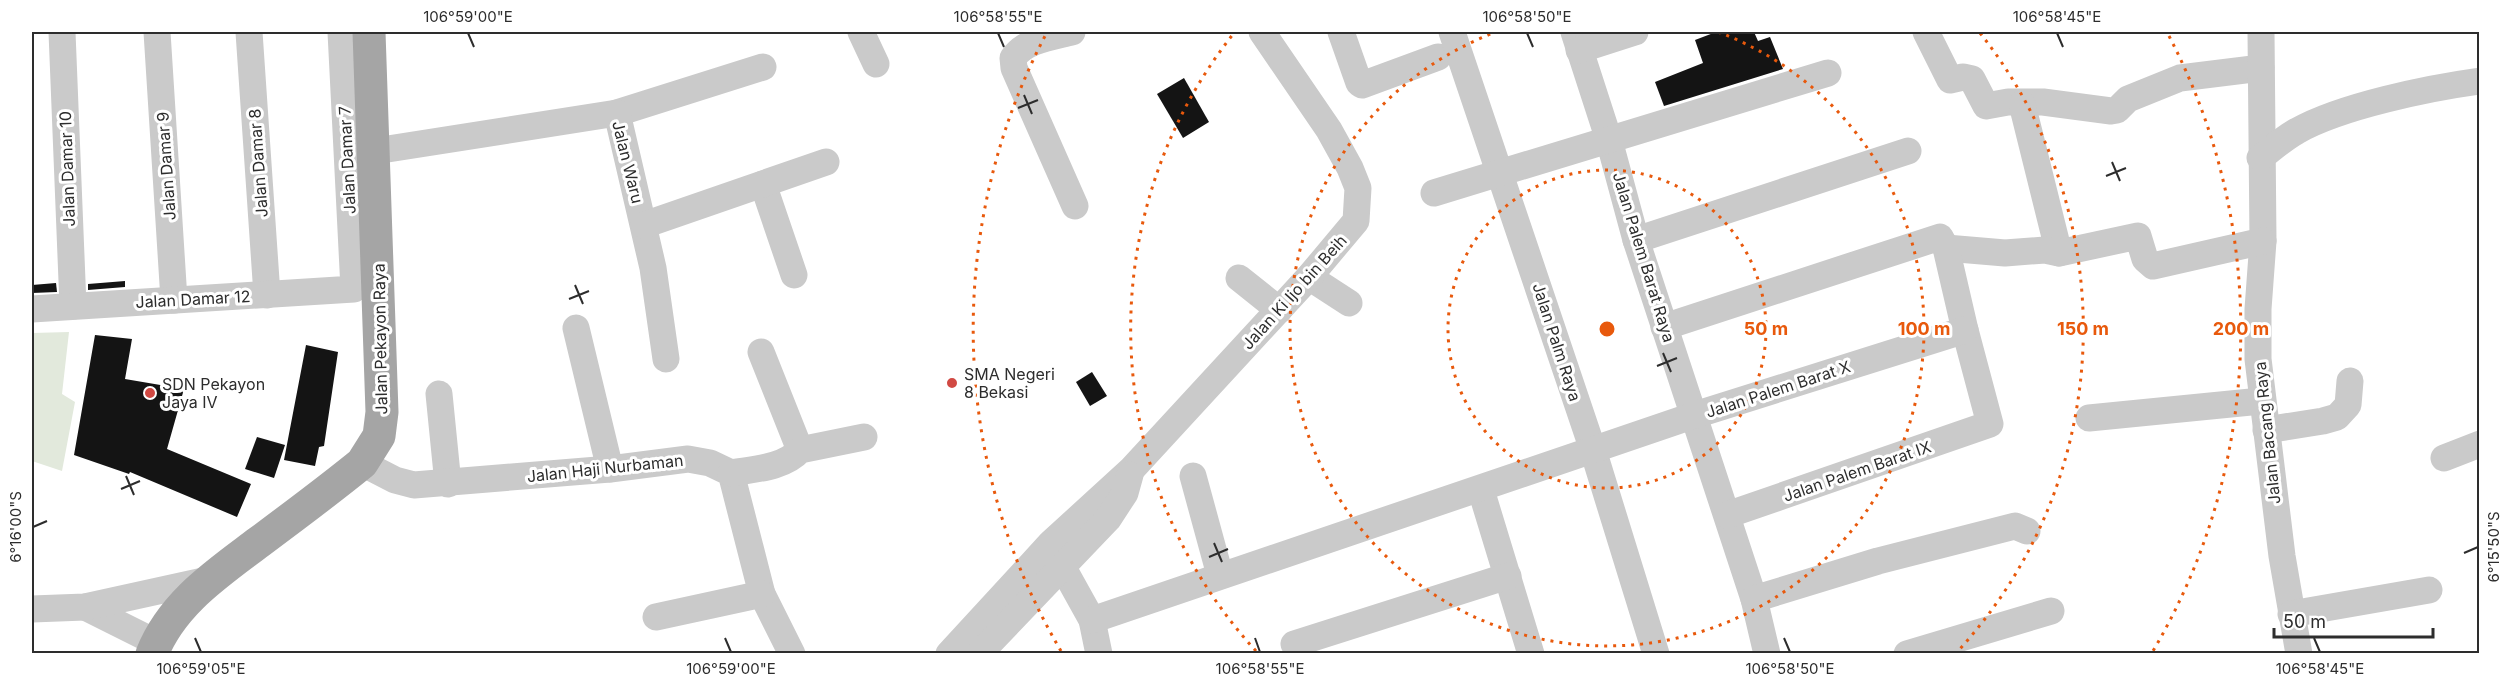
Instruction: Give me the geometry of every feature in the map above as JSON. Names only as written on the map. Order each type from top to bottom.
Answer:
[{"type":"main road","name":"Jalan Pekayon Raya","points":[[154,648],[184,603],[208,580],[362,463],[379,436],[382,412],[375,151],[369,32]]},
{"type":"street","name":"Jalan Damar 10","points":[[62,32],[73,306]]},
{"type":"street","name":"Jalan Damar 9","points":[[157,32],[174,300]]},
{"type":"street","name":"Jalan Damar 8","points":[[249,32],[267,295]]},
{"type":"street","name":"Jalan Damar 7","points":[[340,32],[354,289]]},
{"type":"street","points":[[861,32],[876,64]]},
{"type":"street","points":[[1072,32],[1036,42],[1017,51],[1013,58],[1014,68],[1075,206]]},
{"type":"street","name":"Jalan Ki Ijo bin Beih","points":[[949,654],[1051,543],[1132,469],[1309,277],[1356,221],[1358,188],[1329,130],[1262,32]]},
{"type":"street","points":[[1341,32],[1359,83],[1362,85],[1438,57]]},
{"type":"street","name":"Jalan Palm Raya","points":[[1452,32],[1593,450],[1656,654]]},
{"type":"street","points":[[1577,41],[1635,32]]},
{"type":"street","points":[[1926,32],[1950,80],[1963,76],[1972,79],[1986,106],[2008,102],[2065,103],[2096,111],[2111,111],[2117,110],[2128,99],[2180,78],[2261,68]]},
{"type":"street","name":"Jalan Bacang Raya","points":[[2261,32],[2260,158],[2263,241],[2258,309],[2261,401],[2291,614],[2299,654]]},
{"type":"street","name":"Jalan Palem Barat Raya","points":[[1577,41],[1609,140],[1636,240],[1754,599],[1767,654]]},
{"type":"street","points":[[617,113],[764,68]]},
{"type":"street","points":[[1434,193],[1500,171],[1828,73]]},
{"type":"street","points":[[2260,158],[2298,130],[2339,115],[2411,94],[2480,81]]},
{"type":"street","points":[[2022,104],[2059,253]]},
{"type":"street","name":"Jalan Waru","points":[[375,151],[617,113],[644,225],[826,162]]},
{"type":"street","points":[[1636,240],[1908,151]]},
{"type":"street","points":[[763,184],[794,275]]},
{"type":"street","points":[[644,225],[666,358]]},
{"type":"street","points":[[1946,248],[2005,253],[2045,250],[2059,253],[2138,236],[2145,260],[2152,266],[2263,241]]},
{"type":"street","points":[[1664,327],[1940,237],[1946,248],[1965,330]]},
{"type":"street","points":[[1309,277],[1349,303]]},
{"type":"street","points":[[1239,278],[1279,310]]},
{"type":"street","name":"Jalan Damar 12","points":[[32,309],[354,289]]},
{"type":"street","points":[[576,328],[610,469]]},
{"type":"street","name":"Jalan Palem Barat X","points":[[1092,620],[1695,416],[1965,330]]},
{"type":"street","name":"Jalan Palem Barat IX","points":[[1727,515],[1987,427],[1990,419],[1965,330]]},
{"type":"street","points":[[761,352],[800,450]]},
{"type":"street","points":[[2265,430],[2337,417],[2348,405],[2350,381]]},
{"type":"street","points":[[440,394],[447,484]]},
{"type":"street","points":[[2090,418],[2261,401]]},
{"type":"street","points":[[792,654],[762,594],[731,473],[781,463],[793,458],[800,450],[864,437]]},
{"type":"street","points":[[2444,458],[2480,444]]},
{"type":"street","name":"Jalan Haji Nurbaman","points":[[362,463],[395,480],[414,485],[610,469],[688,459],[716,465],[731,473]]},
{"type":"street","name":"Jalan Ki Ijo bin Beih","points":[[979,654],[1108,519],[1125,493],[1132,469]]},
{"type":"street","points":[[1193,476],[1220,575]]},
{"type":"street","points":[[1481,490],[1531,654]]},
{"type":"street","points":[[1754,599],[1878,561],[2015,526],[2027,531]]},
{"type":"street","points":[[1062,566],[1092,620],[1099,654]]},
{"type":"street","points":[[1294,644],[1508,576]]},
{"type":"street","points":[[32,609],[79,607],[208,580]]},
{"type":"street","points":[[2291,614],[2428,590]]},
{"type":"street","points":[[656,617],[762,594]]},
{"type":"street","points":[[79,607],[154,648]]},
{"type":"street","points":[[1907,654],[2051,611]]},
{"type":"shaded area","points":[[69,332],[62,394],[75,402],[62,471],[32,461],[32,333]]},
{"type":"building","points":[[1716,32],[1754,32],[1758,41],[1770,37],[1783,69],[1664,106],[1655,82],[1703,63],[1695,40]]},
{"type":"building","points":[[1184,78],[1209,122],[1183,138],[1157,94]]},
{"type":"building","points":[[125,281],[125,287],[88,290],[88,284]]},
{"type":"building","points":[[56,283],[57,292],[32,293],[32,285]]},
{"type":"building","points":[[95,335],[132,339],[125,379],[184,389],[167,449],[251,484],[237,517],[130,472],[129,474],[74,455]]},
{"type":"building","points":[[306,345],[338,352],[324,446],[319,447],[315,466],[284,460]]},
{"type":"building","points":[[1092,372],[1107,396],[1090,406],[1076,382]]},
{"type":"building","points":[[257,437],[285,445],[274,478],[245,469]]},
{"type":"place","name":"SMA Negeri 8 Bekasi","points":[[952,383]]},
{"type":"place","name":"SDN Pekayon Jaya IV","points":[[150,393]]}]
